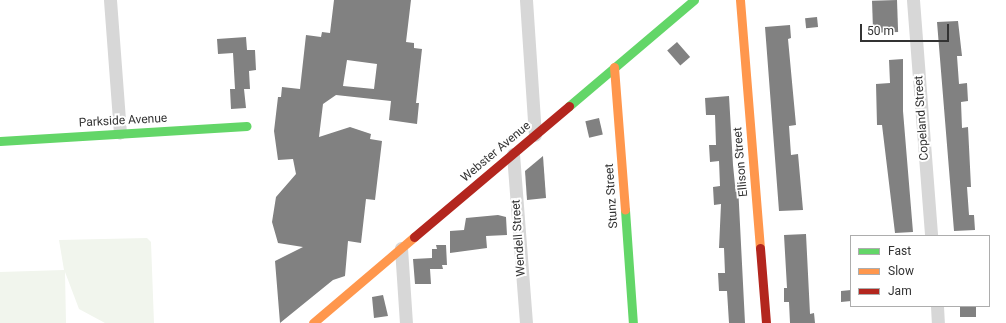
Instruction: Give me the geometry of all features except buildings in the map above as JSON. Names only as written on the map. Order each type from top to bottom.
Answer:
[{"type":"street","points":[[110,0],[120,133]]},
{"type":"street","points":[[526,0],[535,135]]},
{"type":"street","name":"Webster Avenue","points":[[313,323],[694,0]]},
{"type":"street","name":"Ellison Street","points":[[740,0],[766,323]]},
{"type":"street","name":"Copeland Street","points":[[913,0],[931,235]]},
{"type":"street","name":"Stunz Street","points":[[614,68],[633,323]]},
{"type":"street","name":"Parkside Avenue","points":[[0,141],[247,126]]},
{"type":"street","name":"Wendell Street","points":[[513,154],[526,323]]},
{"type":"street","points":[[401,248],[406,323]]},
{"type":"street","points":[[936,307],[938,323]]},
{"type":"shaded area","points":[[147,238],[151,242],[154,323],[105,323],[79,309],[65,272],[66,323],[0,323],[0,272],[64,270],[59,240]]},
{"type":"traffic: fast","points":[[569,106],[694,0]]},
{"type":"traffic: fast","points":[[0,141],[247,126]]},
{"type":"traffic: fast","points":[[625,210],[633,323]]},
{"type":"traffic: slow","points":[[740,0],[760,248]]},
{"type":"traffic: slow","points":[[614,67],[625,210]]},
{"type":"traffic: slow","points":[[313,323],[414,237]]},
{"type":"traffic: jam","points":[[414,237],[569,106]]},
{"type":"traffic: jam","points":[[760,248],[766,323]]}]
